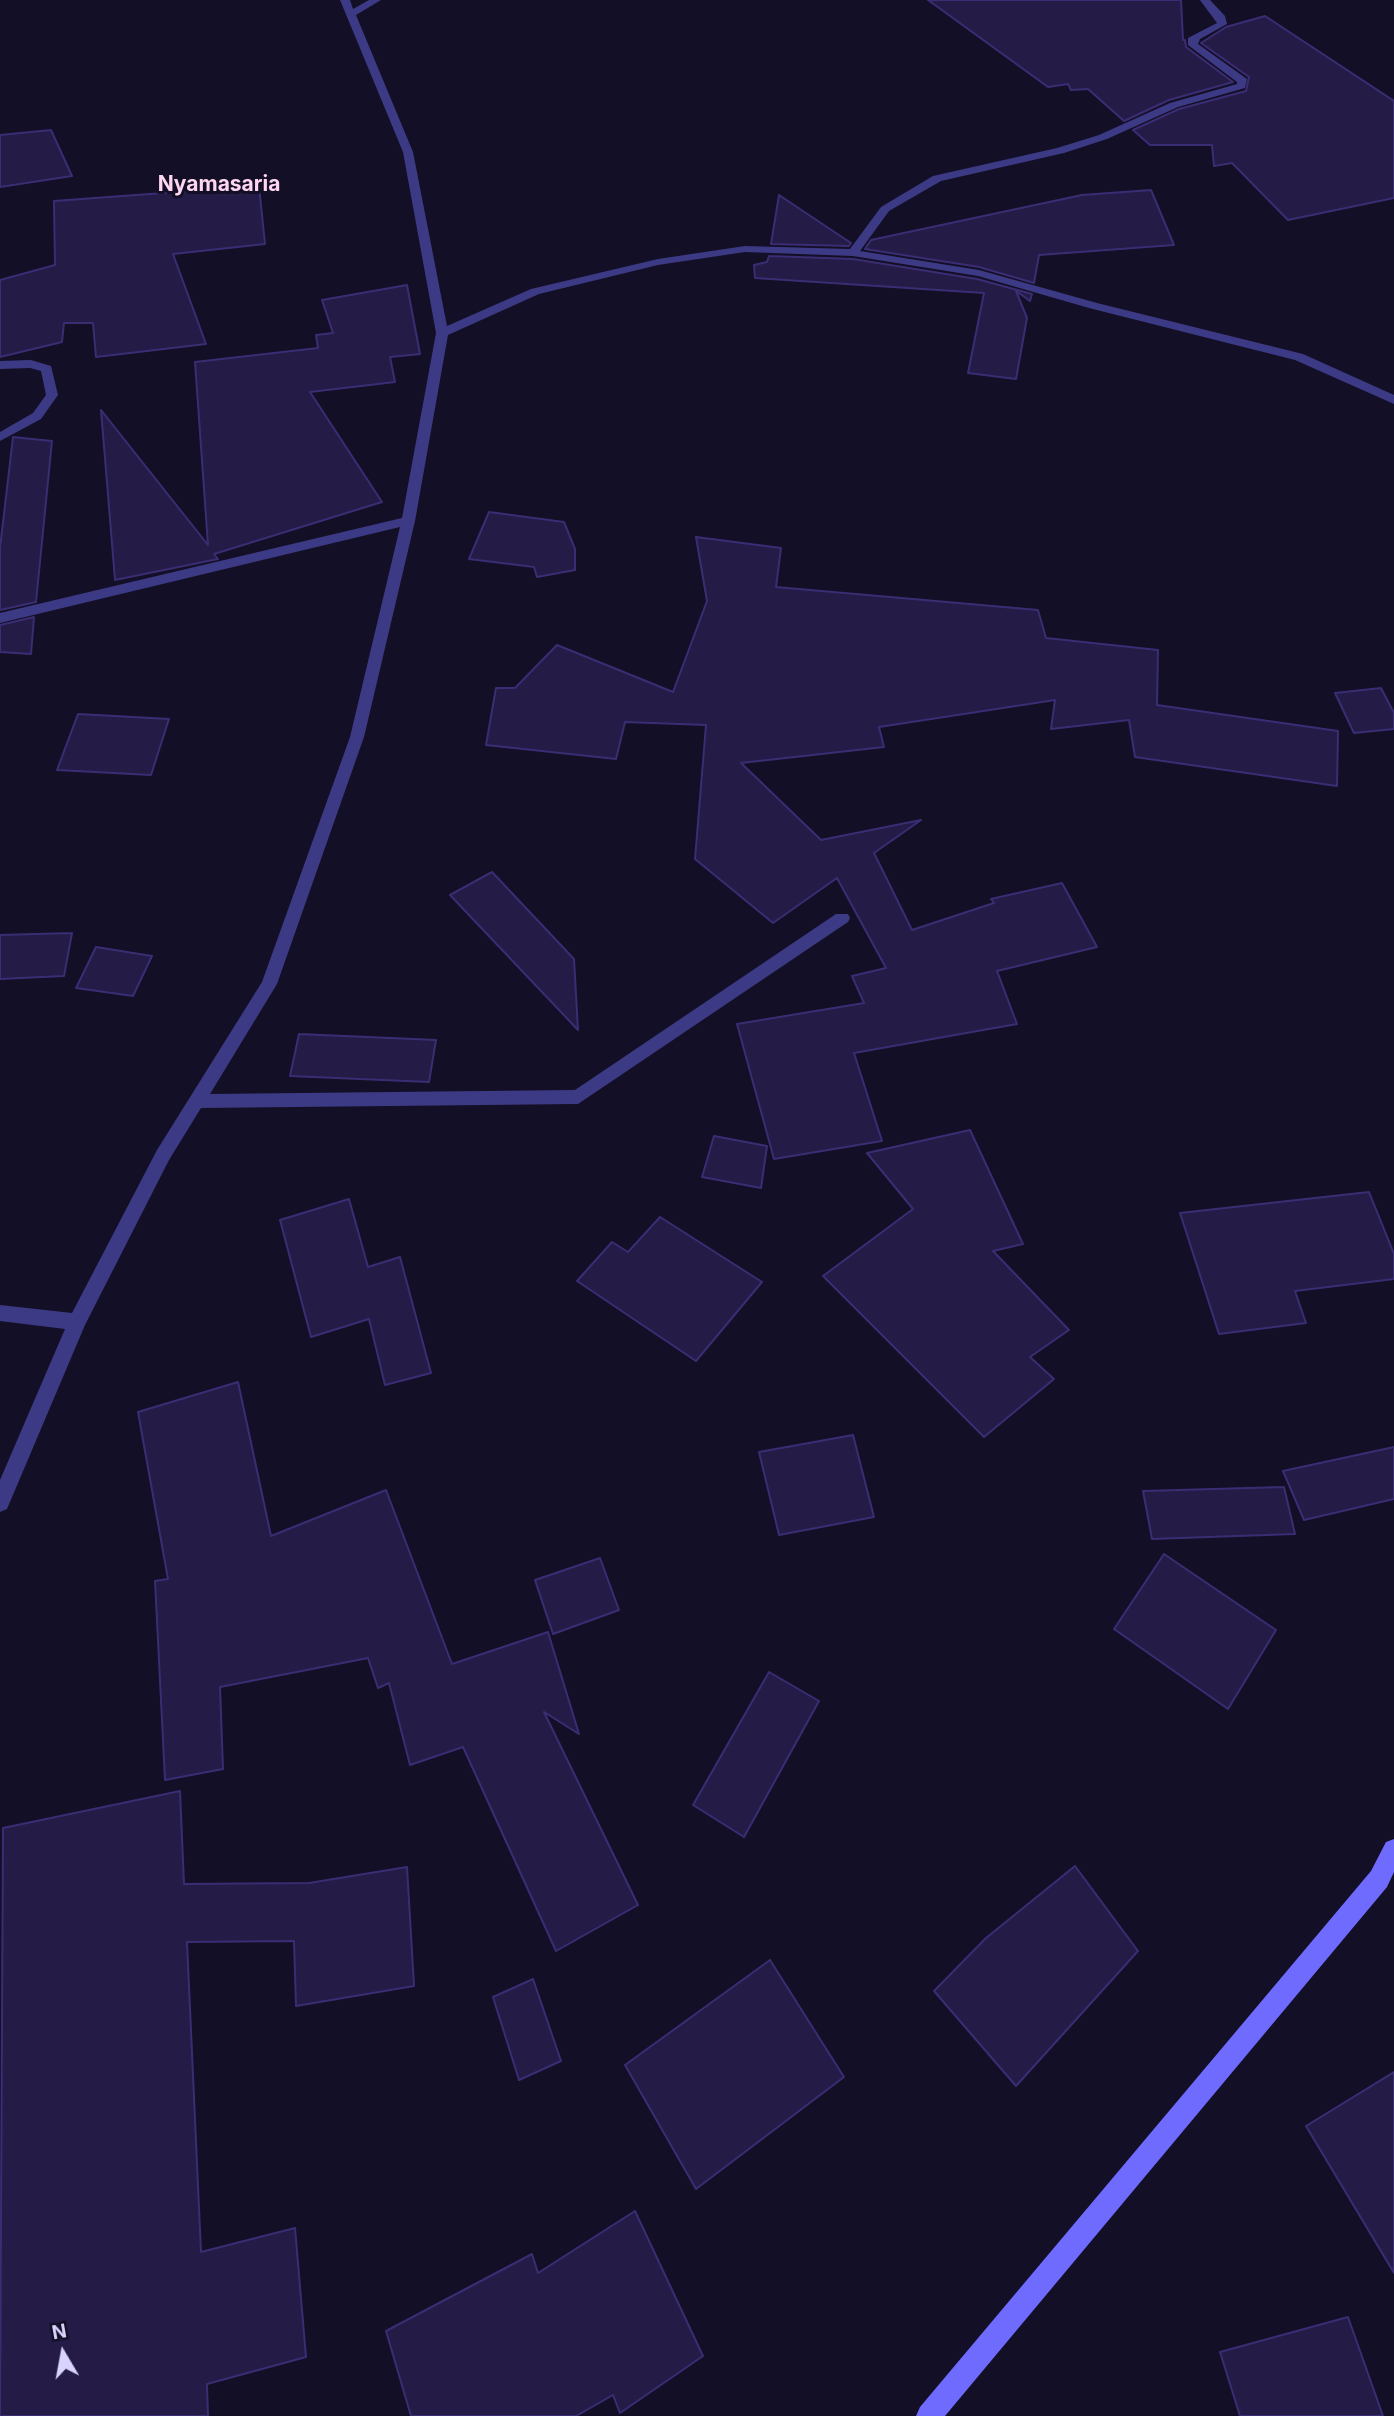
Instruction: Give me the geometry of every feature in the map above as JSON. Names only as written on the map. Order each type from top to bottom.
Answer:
[{"type":"main road","points":[[929,2416],[1379,1879],[1394,1850]]},
{"type":"street","points":[[0,1503],[77,1322],[163,1155],[269,984],[357,737],[408,521],[442,333],[408,152],[348,7],[376,0]]},
{"type":"street","points":[[853,253],[885,209],[937,178],[1060,151],[1103,137],[1174,105],[1241,86],[1243,81],[1193,45],[1192,40],[1196,37],[1222,24],[1221,18],[1205,0]]},
{"type":"street","points":[[442,333],[535,290],[658,262],[745,249],[853,253],[979,273],[1093,306],[1299,357],[1394,400]]},
{"type":"street","points":[[0,365],[32,364],[47,369],[52,395],[37,416],[0,437]]},
{"type":"street","points":[[0,618],[167,580],[209,566],[240,562],[408,521]]},
{"type":"street","points":[[196,1101],[578,1097],[842,918]]},
{"type":"street","points":[[0,1313],[77,1322]]},
{"type":"building","points":[[928,0],[1181,0],[1183,40],[1186,47],[1233,82],[1169,100],[1124,121],[1088,89],[1071,90],[1068,84],[1048,87]]},
{"type":"building","points":[[1265,16],[1394,101],[1394,198],[1288,220],[1232,163],[1214,166],[1212,145],[1150,145],[1133,130],[1179,109],[1246,91],[1249,77],[1201,43],[1226,27]]},
{"type":"building","points":[[51,130],[72,176],[0,187],[0,135]]},
{"type":"building","points":[[259,186],[265,244],[173,254],[206,344],[96,357],[93,323],[64,323],[62,342],[0,357],[0,280],[55,265],[54,201]]},
{"type":"building","points":[[1151,190],[1174,245],[1039,255],[1034,283],[979,267],[865,249],[871,240],[1082,195]]},
{"type":"building","points":[[779,195],[851,243],[849,246],[771,244]]},
{"type":"building","points":[[769,256],[853,259],[977,279],[1032,294],[1030,301],[1016,291],[1027,318],[1016,379],[968,373],[984,293],[755,278],[754,265],[767,262]]},
{"type":"building","points":[[407,285],[420,354],[390,357],[395,382],[310,392],[382,502],[214,554],[218,559],[115,580],[101,410],[208,545],[195,362],[318,348],[316,335],[333,333],[322,300]]},
{"type":"building","points":[[13,437],[52,441],[36,602],[0,610],[0,548]]},
{"type":"building","points":[[489,512],[564,522],[575,549],[575,570],[537,577],[534,567],[469,559]]},
{"type":"building","points":[[696,537],[781,548],[776,587],[1038,610],[1046,638],[1158,650],[1157,705],[1338,731],[1337,786],[1135,757],[1129,720],[1051,729],[1055,700],[879,727],[884,747],[741,763],[821,840],[921,820],[874,853],[912,930],[994,903],[991,899],[1062,883],[1097,947],[997,971],[1017,1024],[854,1053],[882,1141],[774,1159],[737,1024],[864,1003],[852,976],[886,968],[837,878],[773,923],[695,859],[706,725],[625,722],[616,759],[486,745],[496,688],[515,688],[557,645],[673,692],[707,601]]},
{"type":"building","points":[[34,617],[31,654],[0,652],[0,625]]},
{"type":"building","points":[[1381,688],[1394,713],[1394,729],[1354,733],[1335,693]]},
{"type":"building","points":[[78,714],[169,719],[151,775],[57,770]]},
{"type":"building","points":[[492,872],[574,959],[578,1030],[450,895]]},
{"type":"building","points":[[72,933],[64,976],[0,979],[0,935]]},
{"type":"building","points":[[96,947],[152,956],[133,996],[76,988]]},
{"type":"building","points":[[299,1034],[436,1040],[429,1082],[290,1076]]},
{"type":"building","points":[[970,1130],[1023,1244],[993,1251],[1069,1330],[1030,1357],[1054,1379],[984,1437],[823,1276],[913,1209],[867,1153]]},
{"type":"building","points":[[714,1136],[767,1146],[761,1188],[702,1177]]},
{"type":"building","points":[[1369,1192],[1394,1254],[1394,1279],[1295,1291],[1306,1323],[1219,1334],[1180,1213]]},
{"type":"building","points":[[349,1199],[368,1267],[400,1257],[431,1373],[385,1385],[369,1319],[311,1337],[280,1220]]},
{"type":"building","points":[[660,1217],[762,1282],[696,1361],[577,1281],[612,1242],[628,1252]]},
{"type":"building","points":[[238,1382],[271,1536],[386,1490],[452,1664],[548,1632],[579,1734],[544,1712],[638,1905],[556,1951],[463,1747],[410,1765],[389,1683],[378,1688],[368,1658],[220,1687],[223,1769],[165,1780],[155,1581],[168,1579],[138,1412]]},
{"type":"building","points":[[853,1435],[874,1517],[779,1535],[759,1452]]},
{"type":"building","points":[[1394,1447],[1394,1499],[1304,1520],[1283,1471]]},
{"type":"building","points":[[1284,1487],[1295,1534],[1152,1539],[1143,1491]]},
{"type":"building","points":[[1164,1554],[1276,1630],[1228,1709],[1114,1629]]},
{"type":"building","points":[[600,1558],[619,1610],[553,1634],[535,1580]]},
{"type":"building","points":[[769,1672],[819,1701],[744,1837],[693,1805]]},
{"type":"building","points":[[180,1791],[184,1884],[309,1883],[407,1867],[414,1986],[296,2006],[294,1941],[187,1942],[201,2252],[295,2228],[306,2357],[207,2384],[208,2416],[0,2416],[3,1828]]},
{"type":"building","points":[[1075,1866],[1138,1951],[1016,2086],[934,1991],[986,1938]]},
{"type":"building","points":[[770,1960],[844,2077],[696,2189],[625,2065]]},
{"type":"building","points":[[533,1979],[561,2061],[519,2080],[493,1997]]},
{"type":"building","points":[[1394,2072],[1394,2273],[1306,2126]]},
{"type":"building","points":[[635,2211],[703,2356],[620,2413],[613,2395],[576,2416],[411,2416],[386,2331],[532,2254],[538,2273]]},
{"type":"building","points":[[1348,2317],[1383,2416],[1240,2416],[1220,2352]]},
{"type":"district","name":"Nyamasaria","points":[[219,185]]}]
